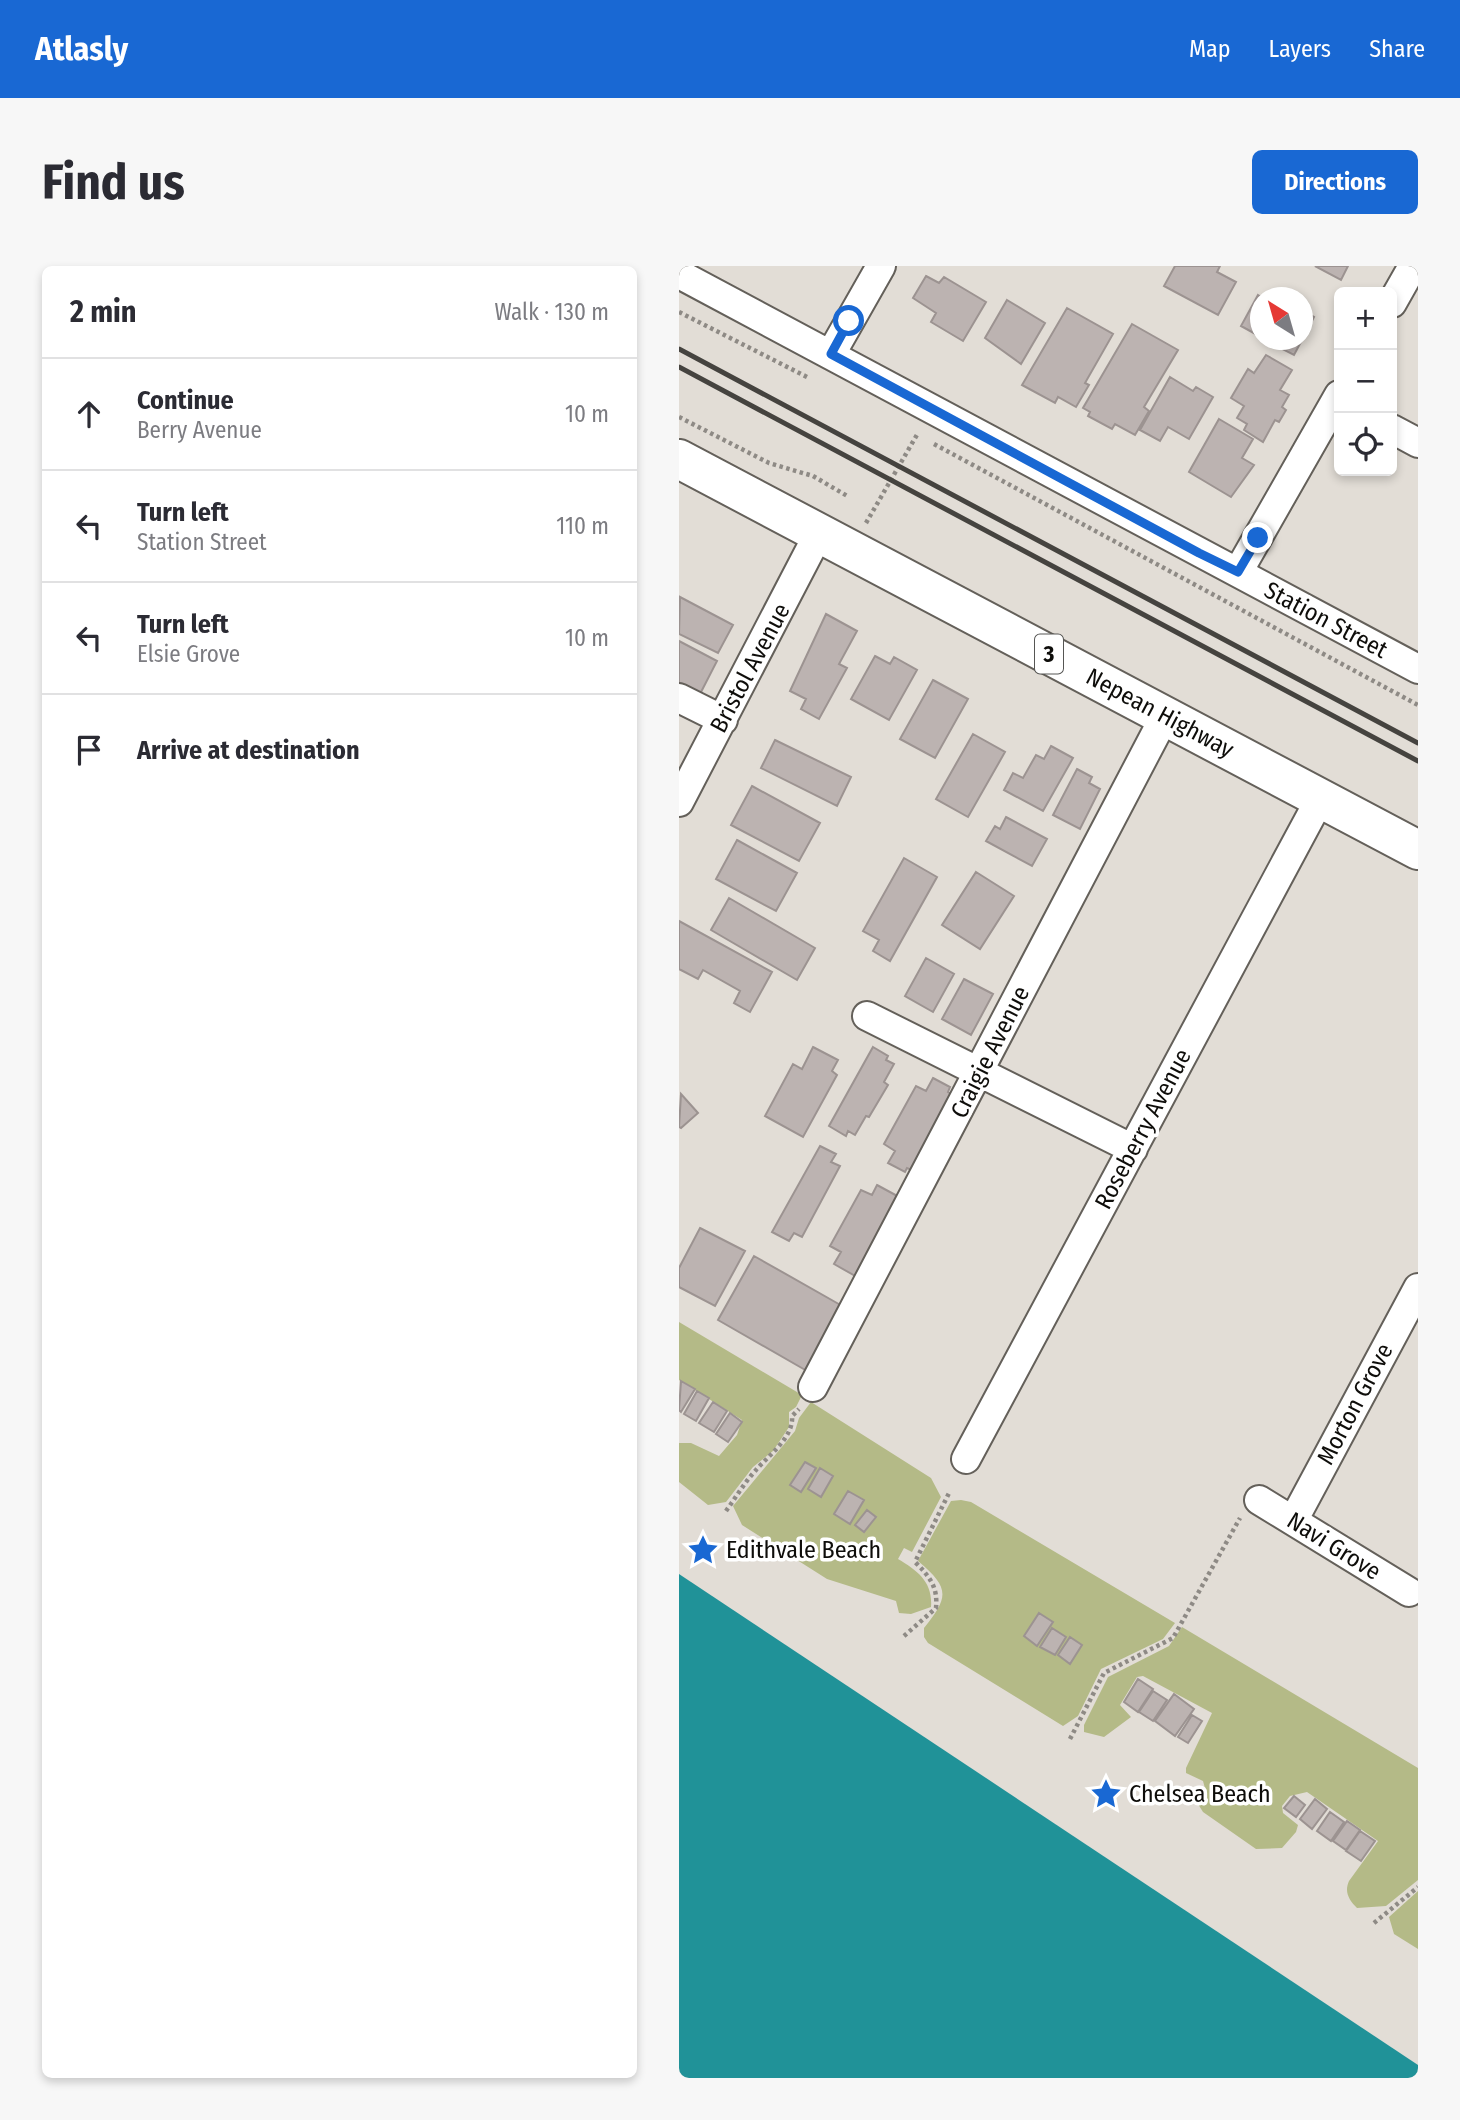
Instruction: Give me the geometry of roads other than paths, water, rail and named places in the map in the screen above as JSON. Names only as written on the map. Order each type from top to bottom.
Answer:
[{"type":"highway","name":"Nepean Highway","points":[[679,459],[1418,850]]},
{"type":"street","points":[[831,354],[881,266]]},
{"type":"street","points":[[1397,294],[1413,266]]},
{"type":"street","name":"Station Street","points":[[679,274],[1418,669]]},
{"type":"street","points":[[1238,572],[1334,407]]},
{"type":"street","points":[[1397,432],[1418,443]]},
{"type":"street","name":"Bristol Avenue","points":[[679,802],[723,720],[835,541]]},
{"type":"street","points":[[679,698],[723,720]]},
{"type":"street","name":"Craigie Avenue","points":[[813,1387],[980,1074],[1165,716]]},
{"type":"street","name":"Roseberry Avenue","points":[[966,1459],[1320,799]]},
{"type":"street","points":[[867,1016],[1133,1149]]},
{"type":"street","name":"Morton Grove","points":[[1293,1521],[1418,1288]]},
{"type":"street","name":"Navi Grove","points":[[1259,1500],[1409,1592]]},
{"type":"water","points":[[679,1574],[1418,2065],[1418,2078],[679,2078]]},
{"type":"railway","points":[[679,349],[1418,743]]},
{"type":"railway","points":[[679,367],[1418,761]]},
{"type":"place","name":"Edithvale Beach","points":[[703,1550]]},
{"type":"place","name":"Chelsea Beach","points":[[1106,1794]]}]
